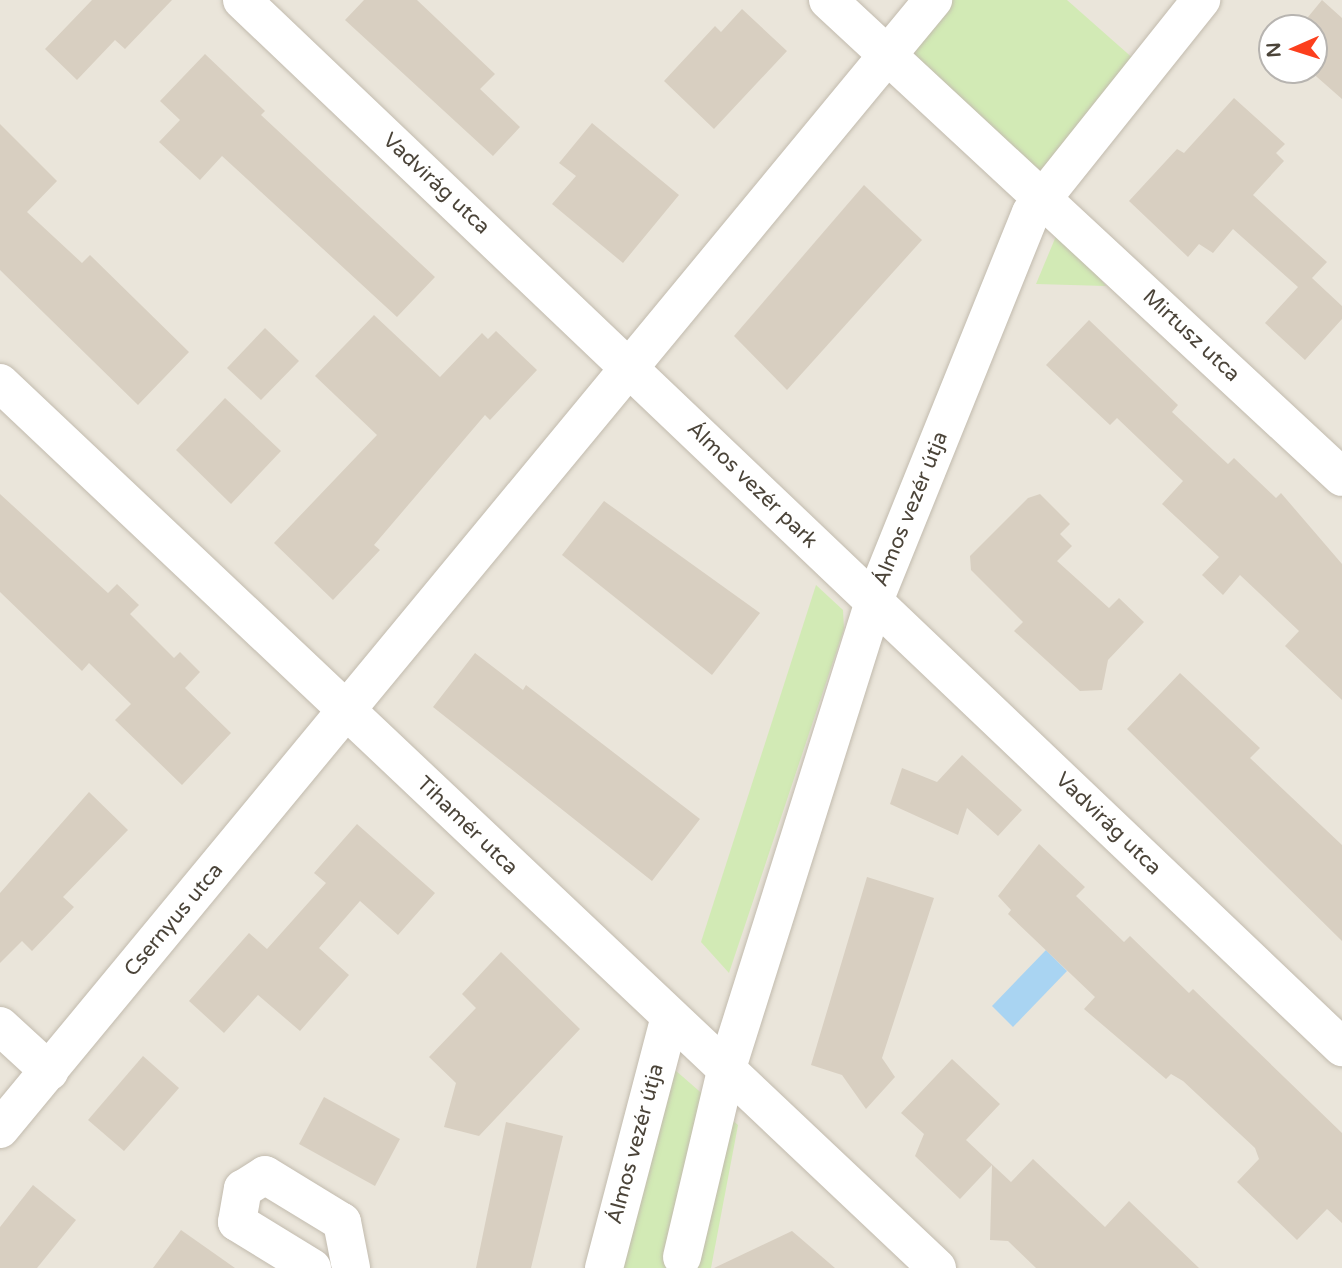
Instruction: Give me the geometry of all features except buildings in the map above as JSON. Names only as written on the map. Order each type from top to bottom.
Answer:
[{"type":"street","name":"Vadvirág utca","points":[[242,0],[630,368]]},
{"type":"street","points":[[828,0],[1041,195]]},
{"type":"street","points":[[348,711],[933,0]]},
{"type":"street","name":"Álmos vezér útja","points":[[682,1257],[726,1071],[874,601],[1041,195],[1201,0]]},
{"type":"street","name":"Mirtusz utca","points":[[1041,195],[1342,477]]},
{"type":"street","name":"Álmos vezér park","points":[[630,368],[874,601]]},
{"type":"street","name":"Tihamér utca","points":[[0,383],[348,711],[669,1020],[937,1268]]},
{"type":"street","name":"Vadvirág utca","points":[[874,601],[1342,1047]]},
{"type":"street","name":"Csernyus utca","points":[[0,1129],[348,711]]},
{"type":"street","name":"Álmos vezér útja","points":[[604,1268],[669,1020]]},
{"type":"street","points":[[0,1026],[49,1071]]},
{"type":"street","points":[[312,1268],[237,1222],[243,1189],[265,1175],[342,1222],[351,1268],[335,1268]]},
{"type":"shaded area","points":[[0,0],[1342,0],[1342,1268],[0,1268]]},
{"type":"green space","points":[[933,0],[1067,0],[1144,68],[1041,195],[888,54]]},
{"type":"green space","points":[[1059,229],[1106,286],[1036,284]]},
{"type":"green space","points":[[816,585],[843,610],[844,629],[729,973],[701,942]]},
{"type":"green space","points":[[659,1056],[738,1125],[711,1268],[604,1268]]},
{"type":"water","points":[[1046,950],[1067,971],[1013,1027],[992,1006]]}]
